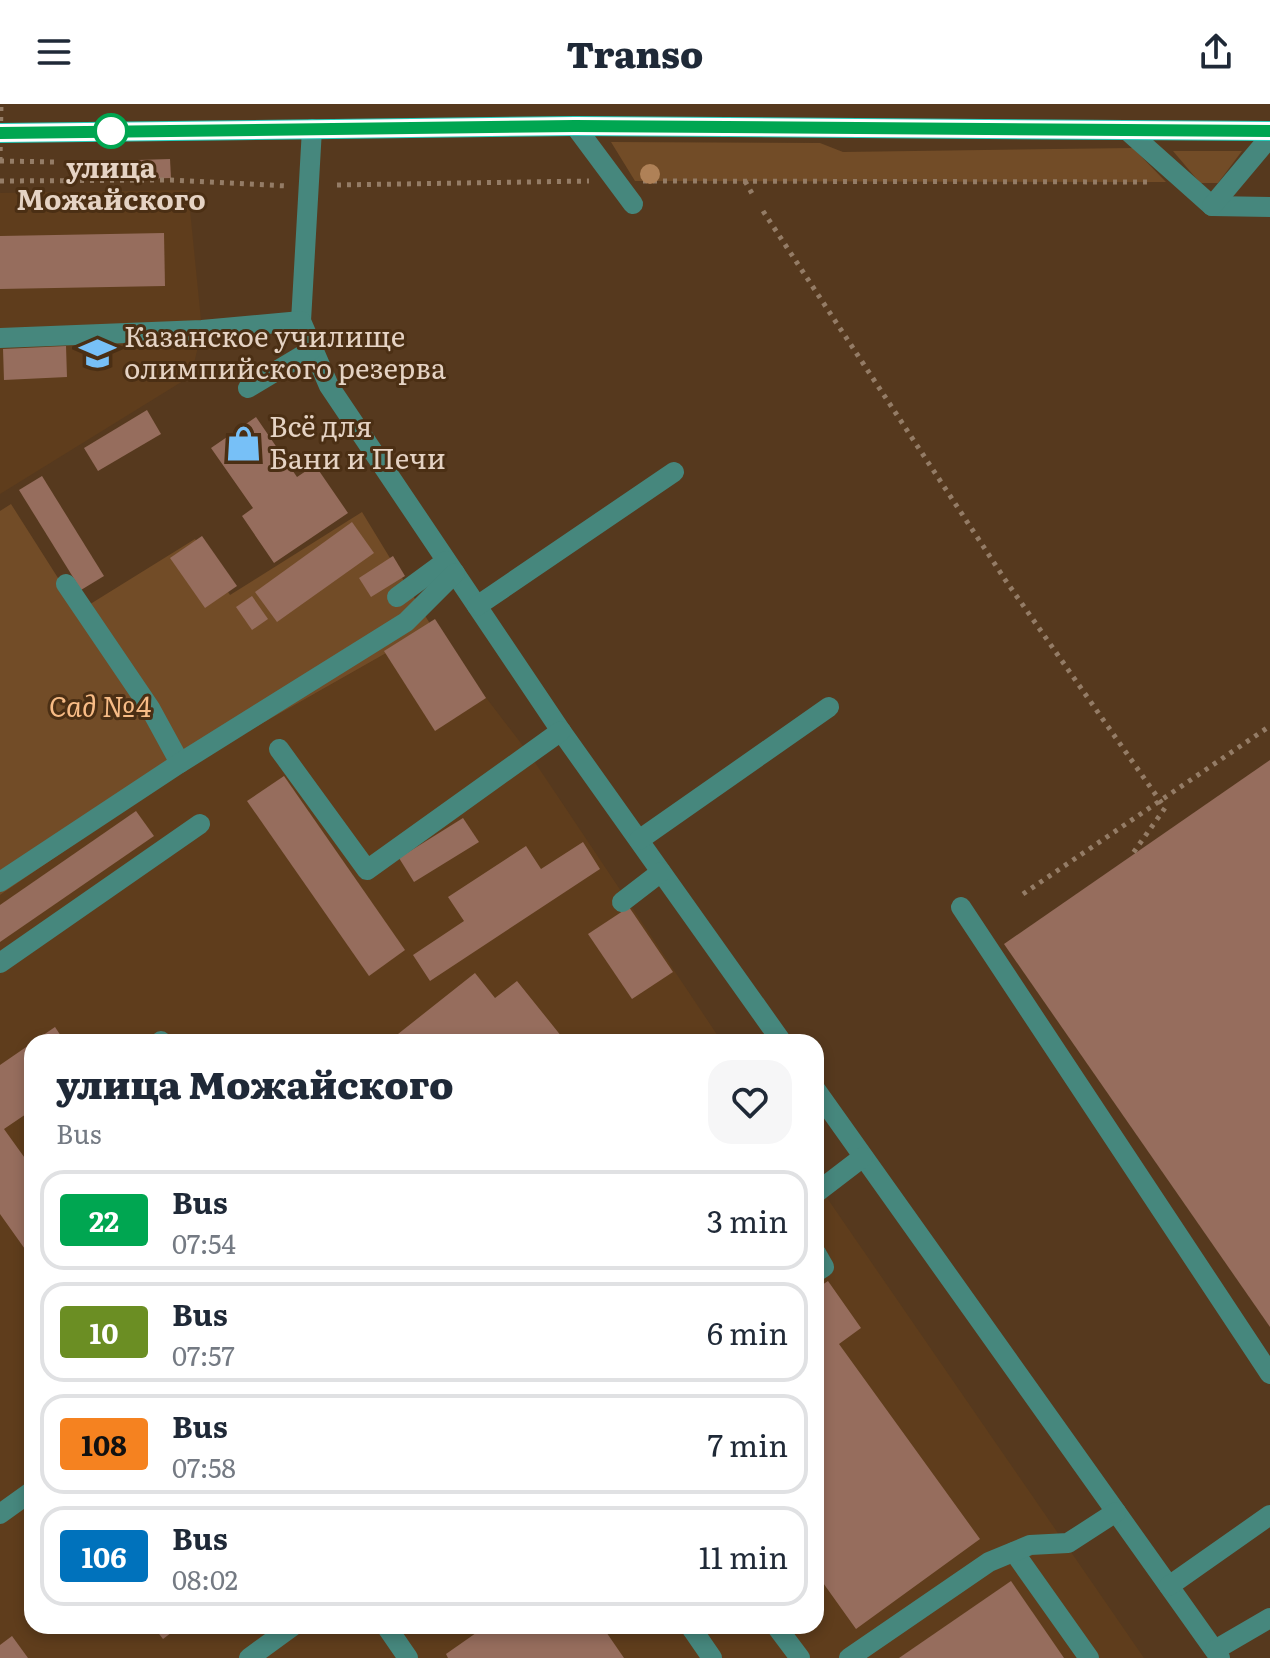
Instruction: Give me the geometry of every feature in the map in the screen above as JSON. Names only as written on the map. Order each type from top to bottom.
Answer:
[{"type":"main road","points":[[0,133],[575,126],[1270,131]]},
{"type":"street","points":[[575,126],[633,204]]},
{"type":"street","points":[[312,129],[301,321],[329,386],[561,731],[776,1034]]},
{"type":"street","points":[[1129,132],[1212,206],[1270,207]]},
{"type":"street","points":[[1212,206],[1270,137]]},
{"type":"street","points":[[0,338],[202,330],[301,321]]},
{"type":"street","points":[[248,388],[313,349]]},
{"type":"street","points":[[477,606],[674,472]]},
{"type":"street","points":[[397,597],[451,567]]},
{"type":"street","points":[[0,882],[180,763],[406,622],[451,567]]},
{"type":"street","points":[[66,584],[150,708],[180,763]]},
{"type":"street","points":[[639,840],[829,707]]},
{"type":"street","points":[[279,749],[367,870],[561,731]]},
{"type":"street","points":[[0,963],[200,824]]},
{"type":"street","points":[[622,902],[661,872]]},
{"type":"street","points":[[961,907],[1270,1374]]},
{"type":"street","points":[[824,1105],[1217,1654],[1270,1618]]},
{"type":"street","points":[[824,1187],[863,1157]]},
{"type":"street","points":[[0,1514],[24,1497]]},
{"type":"street","points":[[849,1658],[989,1562],[1030,1545],[1068,1543],[1116,1512]]},
{"type":"street","points":[[1169,1586],[1270,1515]]},
{"type":"street","points":[[1014,1552],[1089,1658]]},
{"type":"street","points":[[249,1658],[282,1634]]},
{"type":"street","points":[[392,1634],[408,1658]]},
{"type":"street","points":[[696,1634],[712,1658]]},
{"type":"street","points":[[782,1634],[800,1658]]},
{"type":"path","points":[[1,104],[0,161],[55,162]]},
{"type":"path","points":[[0,181],[171,180],[288,186]]},
{"type":"path","points":[[337,185],[590,181]]},
{"type":"path","points":[[635,181],[1151,182]]},
{"type":"path","points":[[745,181],[754,197]]},
{"type":"path","points":[[763,211],[1006,581],[1165,808],[1131,856]]},
{"type":"path","points":[[1023,894],[1270,726]]},
{"type":"shaded area","name":"Казанское училище олимпийского резерва","points":[[188,190],[202,330],[191,376],[0,494],[0,193]]},
{"type":"shaded area","points":[[432,627],[530,755],[717,1034],[24,1034],[24,1634],[824,1634],[824,1194],[1144,1658],[0,1658],[0,895],[196,761]]},
{"type":"green space","points":[[611,142],[820,143],[843,152],[1133,148],[1166,182],[635,181]]},
{"type":"green space","points":[[1173,151],[1242,151],[1218,183],[1200,183]]},
{"type":"green space","name":"Сад №4","points":[[11,504],[79,611],[195,539],[230,595],[362,512],[432,627],[196,761],[0,895],[0,511]]},
{"type":"building","points":[[170,159],[171,178],[137,179],[137,160]]},
{"type":"building","points":[[164,233],[165,286],[0,289],[0,236]]},
{"type":"building","points":[[66,346],[67,377],[4,380],[3,349]]},
{"type":"building","points":[[147,410],[161,434],[98,471],[84,448]]},
{"type":"building","points":[[256,417],[297,477],[315,465],[348,513],[274,563],[242,516],[253,508],[211,448]]},
{"type":"building","points":[[42,476],[104,576],[81,590],[19,490]]},
{"type":"building","points":[[352,522],[374,553],[277,622],[255,592]]},
{"type":"building","points":[[202,536],[237,586],[205,608],[170,558]]},
{"type":"building","points":[[393,556],[405,576],[371,597],[359,578]]},
{"type":"building","points":[[252,596],[268,619],[252,630],[236,607]]},
{"type":"building","points":[[435,619],[486,698],[435,731],[384,651]]},
{"type":"building","points":[[1270,760],[1270,1327],[1004,944]]},
{"type":"building","points":[[284,776],[405,950],[369,976],[247,801]]},
{"type":"building","points":[[136,811],[154,836],[0,942],[0,905]]},
{"type":"building","points":[[463,818],[479,842],[414,882],[399,858]]},
{"type":"building","points":[[583,842],[600,869],[430,981],[413,955],[464,921],[448,897],[526,846],[541,869]]},
{"type":"building","points":[[629,907],[673,972],[632,999],[588,934]]},
{"type":"building","points":[[475,973],[495,998],[517,981],[560,1034],[398,1034]]},
{"type":"building","points":[[55,1027],[60,1034],[45,1034]]},
{"type":"building","points":[[24,1048],[24,1115],[4,1129],[24,1157],[24,1248],[0,1214],[0,1065]]},
{"type":"building","points":[[828,1281],[861,1328],[839,1344],[980,1539],[856,1629],[824,1584],[824,1284]]},
{"type":"building","points":[[1011,1581],[1064,1658],[899,1658]]},
{"type":"building","points":[[475,1634],[608,1634],[624,1658],[448,1658],[446,1654]]},
{"type":"building","points":[[12,1636],[28,1658],[0,1658],[0,1645]]},
{"type":"bus line","name":"22","points":[[0,133],[575,126],[1270,131]]},
{"type":"place","name":"улица Можайского","points":[[111,131]]},
{"type":"place","name":"Казанское училище олимпийского резерва","points":[[98,353]]},
{"type":"place","name":"Всё для Бани и Печи","points":[[243,443]]}]
